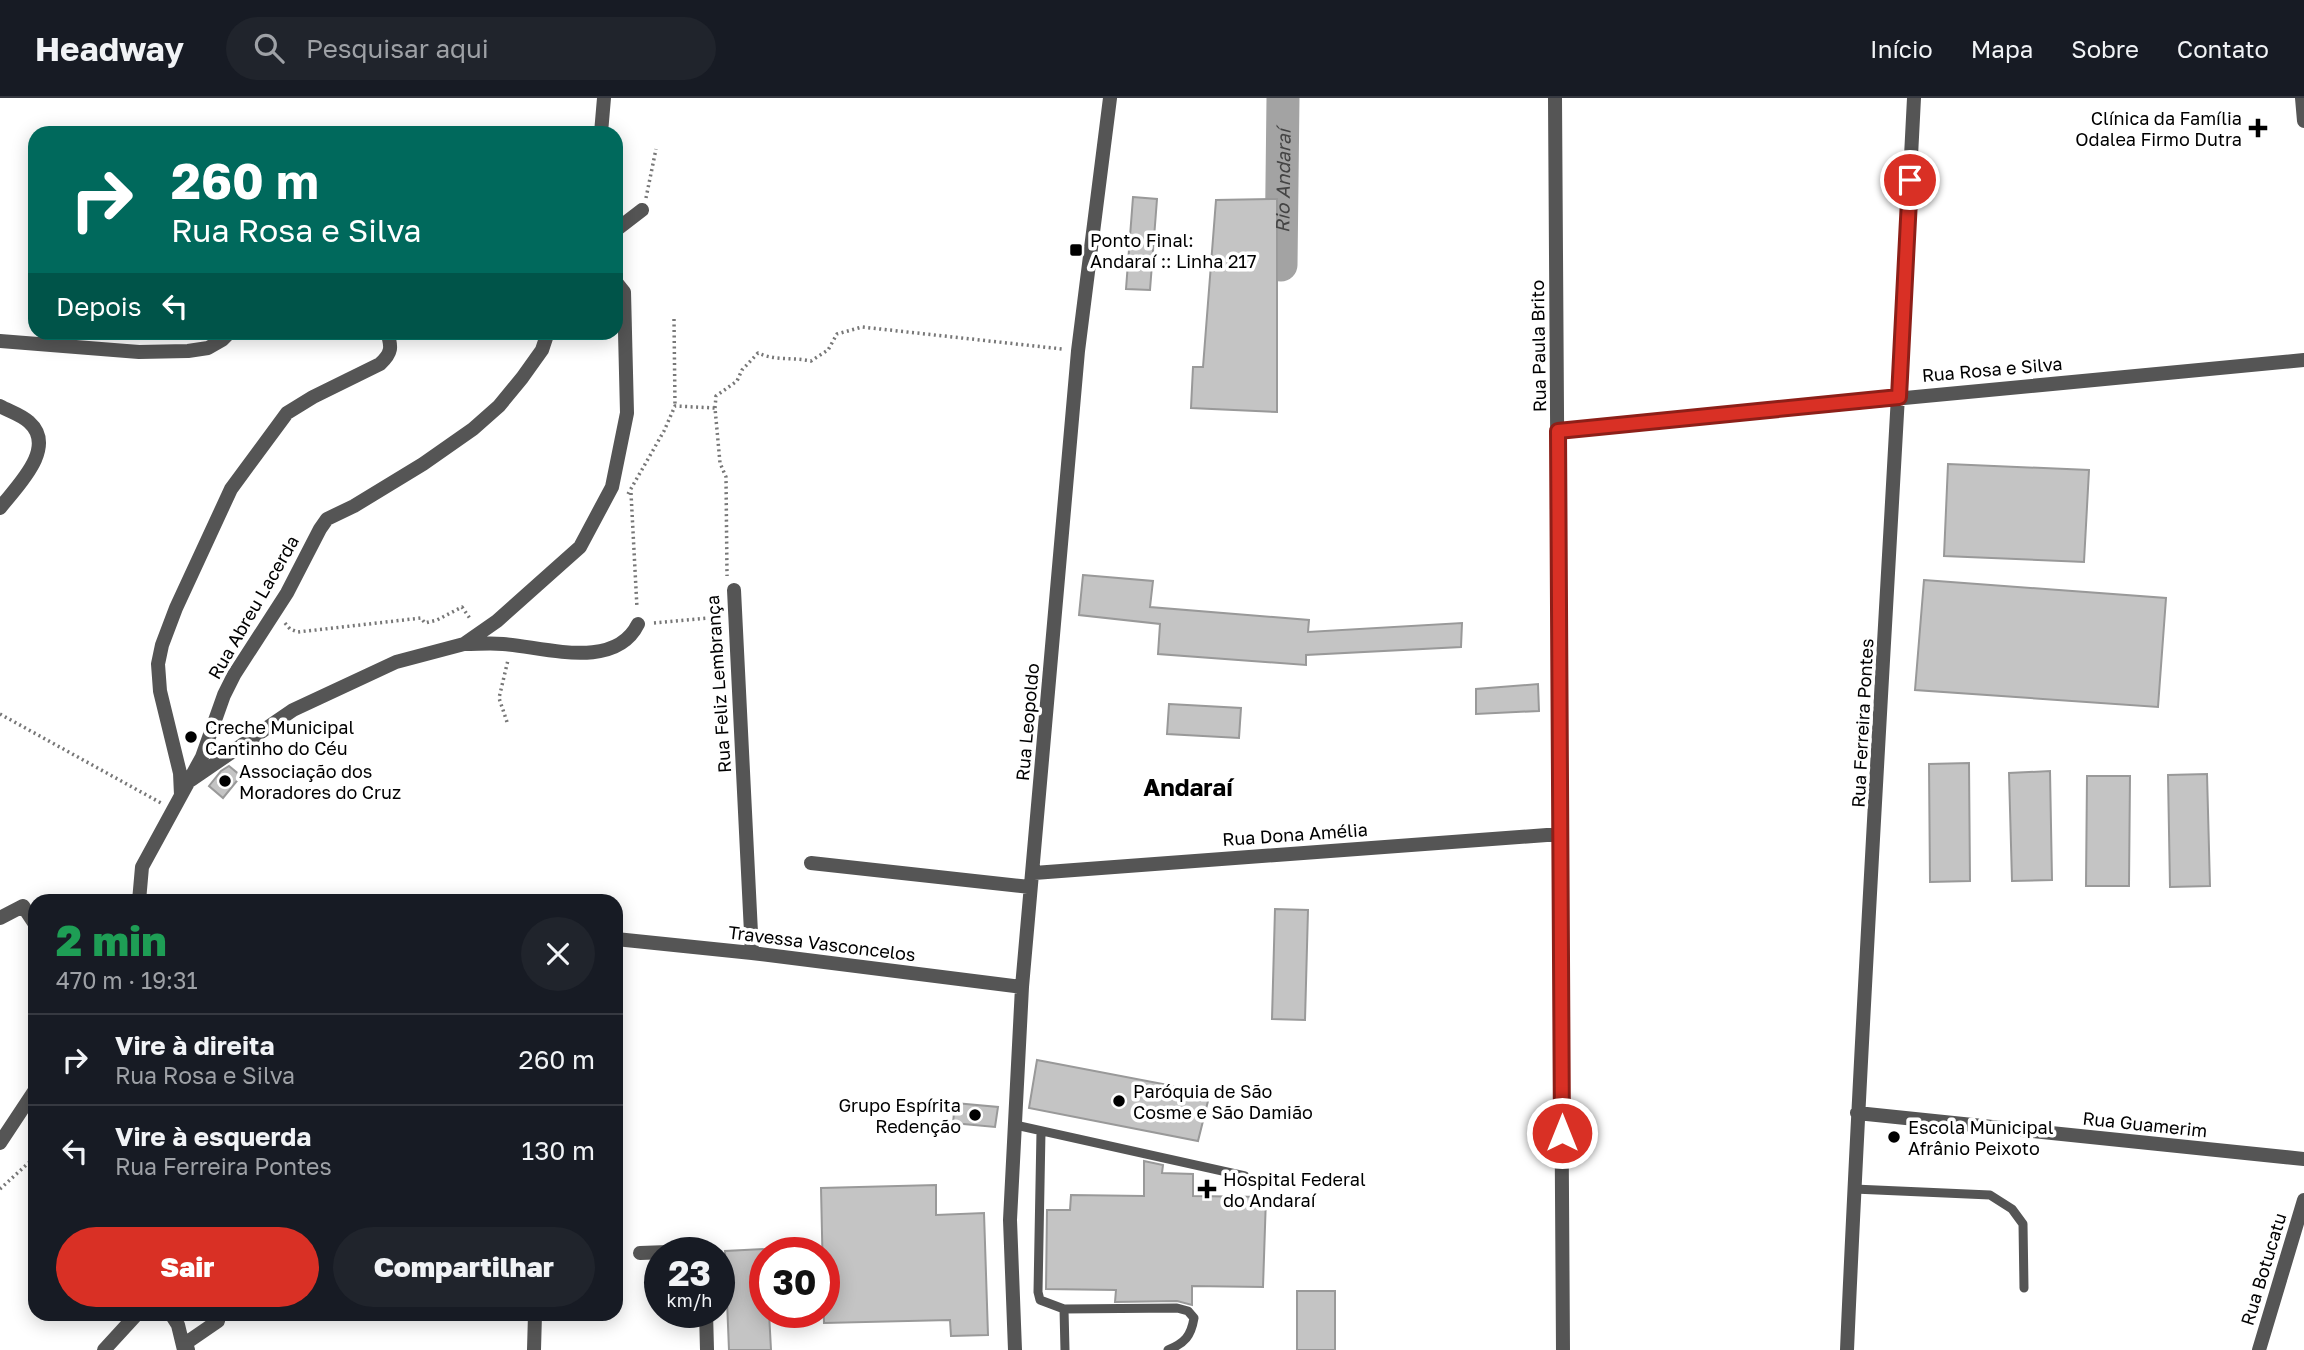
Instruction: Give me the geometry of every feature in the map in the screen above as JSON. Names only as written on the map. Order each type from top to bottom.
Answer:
[{"type":"street","points":[[602,126],[604,98]]},
{"type":"street","name":"Rua Leopoldo","points":[[1016,1350],[1010,1220],[1022,987],[1078,351],[1110,98]]},
{"type":"street","name":"Rua Paula Brito","points":[[1555,98],[1563,1350]]},
{"type":"street","name":"Rua Ferreira Pontes","points":[[1847,1350],[1857,1113],[1914,98]]},
{"type":"street","points":[[2302,98],[2304,121]]},
{"type":"street","points":[[623,225],[642,210]]},
{"type":"street","points":[[464,644],[535,589],[580,547],[612,487],[627,413],[623,291]]},
{"type":"street","points":[[0,341],[139,352],[188,351],[208,348],[222,340]]},
{"type":"street","points":[[181,795],[180,774],[160,691],[158,664],[176,608],[231,489],[286,412],[380,364],[389,356],[392,346],[390,340]]},
{"type":"street","name":"Rua Abreu Lacerda","points":[[140,894],[142,867],[202,758],[234,675],[276,612],[327,519],[354,506],[423,464],[473,429],[499,406],[522,378],[542,350],[545,340]]},
{"type":"street","name":"Rua Rosa e Silva","points":[[1558,431],[2304,360]]},
{"type":"street","points":[[0,406],[28,421],[36,429],[39,442],[33,464],[0,508]]},
{"type":"street","name":"Rua Feliz Lembrança","points":[[734,590],[752,953]]},
{"type":"street","points":[[191,780],[293,710],[396,662],[464,644],[505,644],[551,652],[606,651],[633,635],[638,624]]},
{"type":"street","name":"Rua Dona Amélia","points":[[811,863],[1032,880],[1560,834]]},
{"type":"street","points":[[0,918],[23,906],[28,914]]},
{"type":"street","name":"Travessa Vasconcelos","points":[[623,940],[1022,987]]},
{"type":"street","points":[[0,1143],[28,1101]]},
{"type":"street","name":"Rua Guamerim","points":[[1857,1113],[2304,1159]]},
{"type":"street","name":"Rua Botucatu","points":[[2259,1350],[2304,1200]]},
{"type":"street","points":[[640,1253],[644,1253]]},
{"type":"street","points":[[104,1350],[131,1321]]},
{"type":"street","points":[[175,1321],[186,1350]]},
{"type":"street","points":[[186,1350],[186,1343],[218,1321]]},
{"type":"street","points":[[534,1350],[535,1321]]},
{"type":"street","points":[[706,1328],[707,1350]]},
{"type":"lane","points":[[1015,1125],[1245,1176]]},
{"type":"lane","points":[[1041,1131],[1040,1300],[1064,1308],[1177,1308],[1188,1311],[1194,1318],[1192,1334],[1168,1350]]},
{"type":"lane","points":[[1854,1189],[1990,1195],[2012,1209],[2023,1224],[2024,1288]]},
{"type":"lane","points":[[1064,1308],[1065,1350]]},
{"type":"path","points":[[642,210],[649,190],[656,149]]},
{"type":"path","points":[[623,498],[631,491],[675,406],[674,319]]},
{"type":"path","points":[[675,406],[715,408],[716,396],[737,381],[742,370],[758,353],[769,358],[811,361],[828,350],[836,334],[862,327],[1078,351]]},
{"type":"path","name":"Rua Feliz Lembrança","points":[[715,408],[720,463],[726,477],[727,581],[734,590]]},
{"type":"path","points":[[631,491],[638,624],[736,616]]},
{"type":"path","points":[[276,612],[290,629],[298,632],[421,618],[425,623],[462,607],[480,633]]},
{"type":"path","points":[[505,644],[509,657],[499,698],[507,722]]},
{"type":"path","points":[[0,714],[174,810]]},
{"type":"path","points":[[0,1189],[28,1163]]},
{"type":"building","points":[[1133,197],[1157,199],[1150,290],[1126,289]]},
{"type":"building","points":[[1277,199],[1277,412],[1191,408],[1193,367],[1203,367],[1216,200]]},
{"type":"building","points":[[1948,464],[2089,470],[2084,562],[1944,556]]},
{"type":"building","points":[[1083,575],[1153,581],[1150,607],[1309,620],[1308,632],[1462,623],[1461,647],[1306,655],[1306,665],[1158,654],[1160,624],[1079,615]]},
{"type":"building","points":[[1924,580],[2166,598],[2158,707],[1915,690]]},
{"type":"building","points":[[1538,684],[1539,711],[1476,714],[1476,689]]},
{"type":"building","points":[[1169,704],[1241,708],[1239,738],[1167,734]]},
{"type":"building","points":[[1969,763],[1970,881],[1930,882],[1929,764]]},
{"type":"building","name":"Associação dos Moradores do Cruz","points":[[229,766],[241,776],[223,798],[209,786],[221,771]]},
{"type":"building","points":[[2050,771],[2052,880],[2012,881],[2009,773]]},
{"type":"building","points":[[2207,774],[2210,886],[2170,887],[2168,775]]},
{"type":"building","points":[[2087,776],[2130,776],[2129,886],[2086,886]]},
{"type":"building","points":[[1275,909],[1308,910],[1305,1020],[1272,1019]]},
{"type":"building","name":"Paróquia de São Cosme e São Damião","points":[[1037,1060],[1210,1093],[1198,1141],[1029,1108]]},
{"type":"building","name":"Grupo Espírita Redenção","points":[[955,1103],[998,1107],[995,1127],[953,1123]]},
{"type":"building","points":[[1144,1161],[1163,1165],[1162,1173],[1193,1174],[1193,1196],[1266,1197],[1263,1287],[1192,1286],[1192,1305],[1177,1301],[1115,1302],[1116,1290],[1046,1289],[1047,1210],[1070,1210],[1071,1195],[1144,1196]]},
{"type":"building","points":[[936,1185],[936,1215],[984,1213],[988,1335],[951,1336],[950,1320],[840,1323],[840,1237],[822,1237],[821,1188]]},
{"type":"building","points":[[735,1250],[749,1250],[749,1328],[770,1328],[771,1350],[729,1350],[728,1328],[735,1328]]},
{"type":"building","points":[[1297,1291],[1335,1291],[1335,1350],[1297,1350]]},
{"type":"waterway","name":"Rio Andaraí","points":[[1281,265],[1283,98]]},
{"type":"place","name":"Clínica da Família Odalea Firmo Dutra","points":[[2258,128]]},
{"type":"place","name":"Ponto Final: Andaraí :: Linha 217","points":[[1076,250]]},
{"type":"place","name":"Creche Municipal Cantinho do Céu","points":[[191,737]]},
{"type":"place","name":"Associação dos Moradores do Cruz","points":[[225,781]]},
{"type":"place","name":"Paróquia de São Cosme e São Damião","points":[[1119,1101]]},
{"type":"place","name":"Grupo Espírita Redenção","points":[[975,1115]]},
{"type":"place","name":"Escola Municipal Afrânio Peixoto","points":[[1894,1137]]},
{"type":"place","name":"Hospital Federal do Andaraí","points":[[1207,1189]]},
{"type":"district","name":"Andaraí","points":[[1188,786]]},
{"type":"route","points":[[1562,1133],[1558,431],[1899,397],[1910,180]]}]
